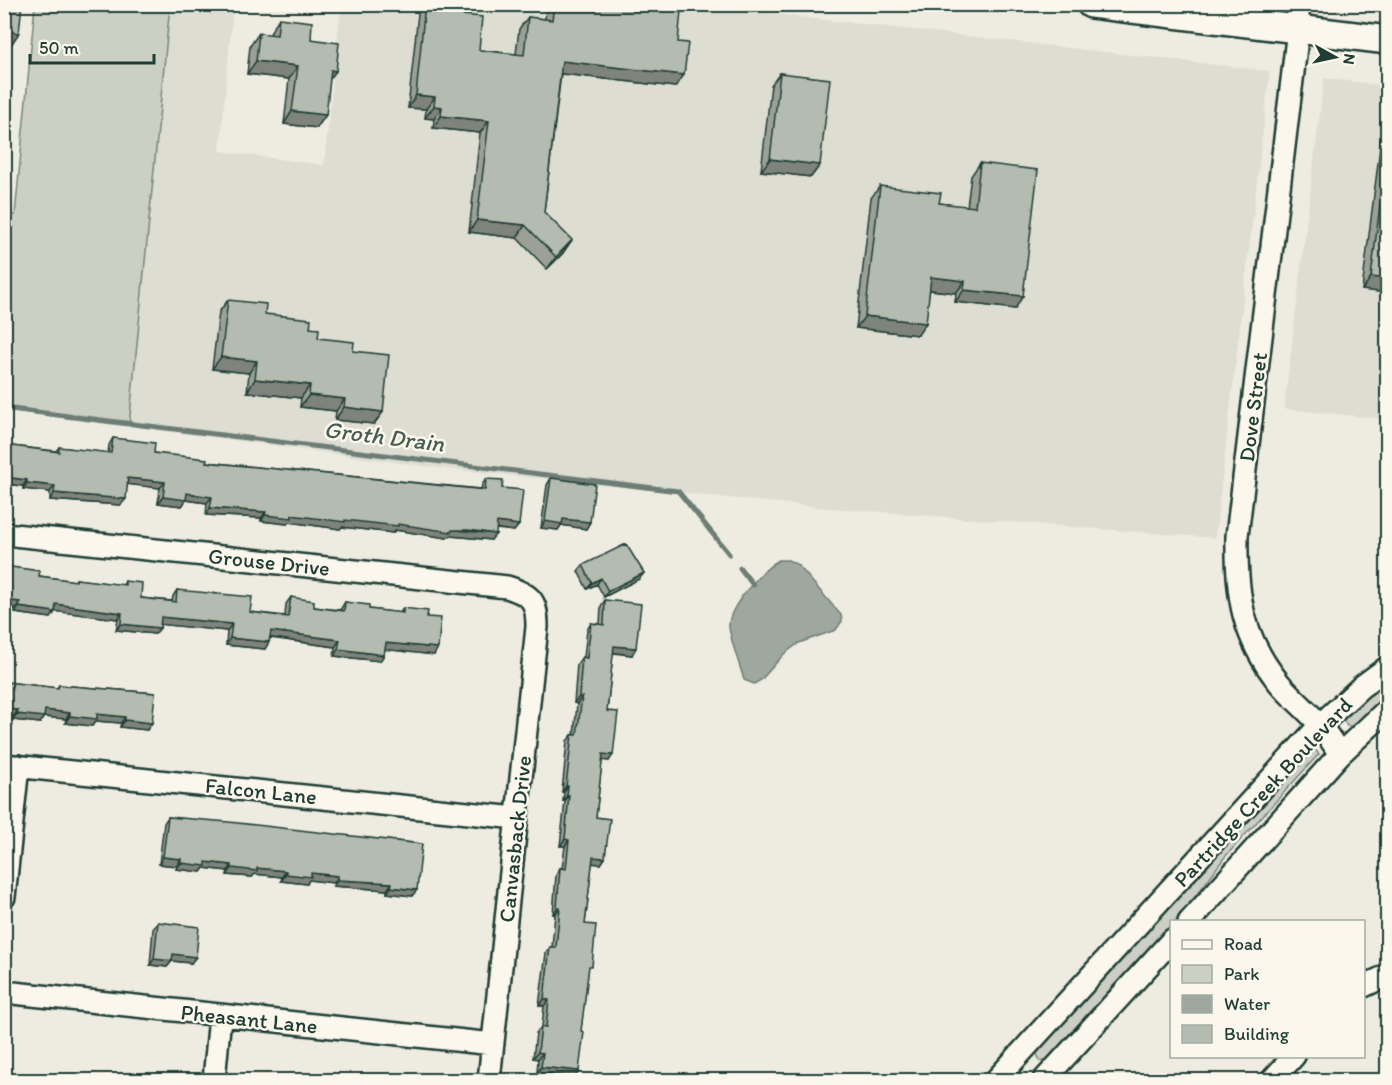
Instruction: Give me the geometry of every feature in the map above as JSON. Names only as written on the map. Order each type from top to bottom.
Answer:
[{"type":"main road","points":[[1090,4],[1301,13],[1388,40]]},
{"type":"street","name":"Dove Street","points":[[1301,13],[1237,536],[1236,564],[1242,612],[1256,648],[1265,664],[1320,725],[1340,754]]},
{"type":"street","name":"Grouse Drive","points":[[4,534],[507,587],[532,599]]},
{"type":"street","name":"Canvasback Drive","points":[[489,1080],[537,627],[537,610],[532,599]]},
{"type":"street","name":"Partridge Creek Boulevard","points":[[996,1080],[1320,725],[1361,687],[1388,667]]},
{"type":"street","name":"Partridge Creek Boulevard","points":[[1190,920],[1340,754],[1388,709]]},
{"type":"street","name":"Falcon Lane","points":[[11,766],[517,818]]},
{"type":"street","points":[[4,897],[11,766]]},
{"type":"street","points":[[1044,1080],[1170,942]]},
{"type":"street","points":[[1365,986],[1388,975]]},
{"type":"street","name":"Pheasant Lane","points":[[4,992],[493,1044]]},
{"type":"street","points":[[214,1080],[220,1016]]},
{"type":"street","points":[[1272,1080],[1292,1058]]},
{"type":"shaded area","points":[[170,5],[233,5],[220,151],[324,165],[341,5],[696,5],[1270,71],[1215,538],[818,507],[438,468],[129,426]]},
{"type":"shaded area","points":[[1324,78],[1387,86],[1387,419],[1284,409]]},
{"type":"green space","points":[[35,5],[170,5],[129,426],[5,410],[5,214],[15,215]]},
{"type":"green space","points":[[1387,680],[1387,699],[1356,726],[1347,726],[1343,719],[1345,714]]},
{"type":"green space","points":[[1314,749],[1319,754],[1224,858],[1179,919],[1170,920],[1170,928],[1049,1060],[1040,1061],[1037,1054],[1038,1049]]},
{"type":"water","points":[[779,560],[788,560],[798,565],[841,615],[842,621],[836,630],[799,643],[784,654],[761,680],[754,684],[744,680],[731,638],[730,618],[748,589],[764,571]]},
{"type":"building","points":[[4,4],[22,4],[19,33],[4,31]]},
{"type":"building","points":[[425,4],[464,6],[463,15],[482,17],[479,50],[524,55],[528,17],[552,20],[554,4],[627,4],[681,11],[678,42],[688,43],[684,75],[562,61],[544,212],[572,240],[556,257],[525,225],[477,220],[489,121],[441,116],[442,107],[434,106],[435,97],[416,95]]},
{"type":"building","points":[[279,18],[312,22],[311,39],[339,43],[336,71],[331,70],[326,115],[292,111],[298,66],[256,61],[259,33],[277,35]]},
{"type":"building","points":[[780,73],[830,79],[820,165],[770,159]]},
{"type":"building","points":[[1388,141],[1388,279],[1371,277]]},
{"type":"building","points":[[980,163],[1038,170],[1023,296],[964,290],[965,281],[931,277],[926,323],[865,316],[880,186],[941,193],[939,203],[975,207]]},
{"type":"building","points":[[228,300],[266,304],[265,314],[311,319],[310,328],[319,329],[318,338],[354,342],[353,351],[389,355],[383,412],[344,407],[345,399],[309,395],[310,385],[255,379],[257,361],[221,357]]},
{"type":"building","points":[[113,438],[155,443],[154,453],[207,459],[206,462],[485,490],[486,479],[503,480],[502,488],[523,490],[519,525],[497,522],[496,534],[468,530],[452,530],[451,532],[398,524],[398,526],[345,520],[345,522],[292,515],[292,518],[265,515],[266,512],[210,508],[212,497],[187,493],[186,500],[163,497],[165,482],[128,478],[126,499],[54,493],[55,486],[27,483],[27,480],[4,477],[6,462],[4,462],[4,445],[59,452],[59,447],[111,453]]},
{"type":"building","points":[[551,478],[595,484],[590,522],[563,519],[562,524],[545,521]]},
{"type":"building","points":[[626,544],[644,573],[608,591],[601,578],[592,583],[583,565]]},
{"type":"building","points":[[4,566],[40,571],[39,576],[76,581],[76,579],[125,585],[125,581],[142,583],[141,598],[176,602],[177,590],[252,597],[250,612],[288,617],[291,597],[314,601],[314,607],[344,611],[345,602],[369,605],[369,609],[403,613],[403,608],[428,611],[427,617],[441,618],[438,648],[386,643],[384,655],[338,649],[340,640],[271,631],[269,642],[230,638],[232,624],[161,617],[160,628],[121,624],[122,613],[56,604],[55,612],[19,607],[20,602],[4,600]]},
{"type":"building","points":[[605,600],[641,604],[636,648],[614,646],[607,711],[618,712],[613,755],[603,754],[596,817],[610,819],[605,858],[593,857],[585,924],[596,925],[581,1031],[584,1032],[579,1071],[541,1067],[543,1053],[538,1052],[541,1027],[546,1027],[549,1000],[544,999],[550,947],[556,947],[560,908],[557,908],[560,868],[566,869],[569,840],[565,839],[569,795],[567,795],[568,786],[566,786],[572,735],[577,735],[582,697],[579,697],[582,657],[587,658],[591,623],[604,625]]},
{"type":"building","points":[[6,682],[58,688],[59,685],[155,693],[152,723],[97,714],[97,719],[70,716],[70,713],[45,710],[44,717],[17,714],[18,710],[4,709]]},
{"type":"building","points":[[168,817],[422,844],[417,890],[391,887],[392,883],[338,880],[338,876],[311,873],[311,877],[286,874],[286,871],[257,868],[257,871],[206,862],[206,866],[181,863],[181,859],[163,857]]},
{"type":"building","points":[[158,922],[199,927],[196,957],[173,954],[172,961],[154,959]]},
{"type":"waterway","name":"Groth Drain","points":[[4,408],[678,491],[729,554]]},
{"type":"waterway","name":"Groth Drain","points":[[740,568],[753,585]]}]
